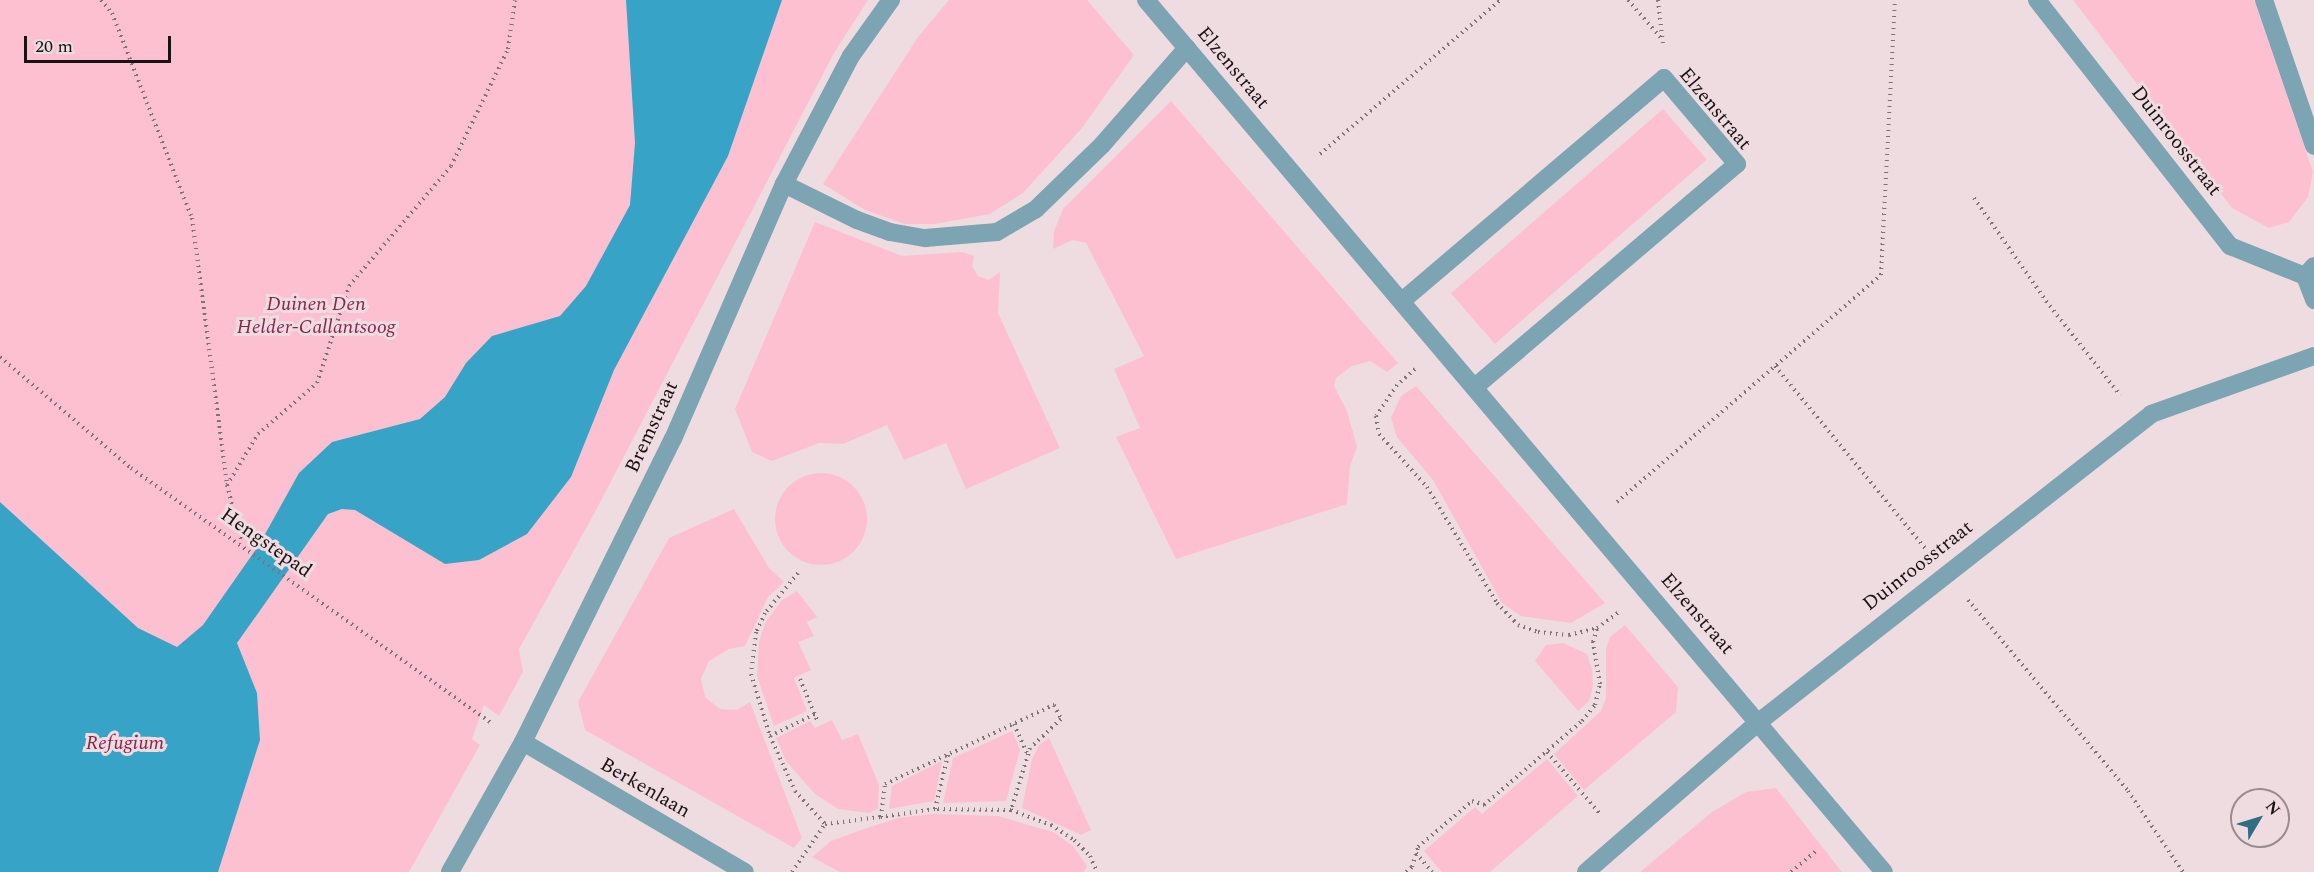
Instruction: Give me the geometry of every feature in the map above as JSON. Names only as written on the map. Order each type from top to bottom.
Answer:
[{"type":"street","name":"Bremstraat","points":[[450,872],[522,742],[673,439],[784,184],[851,56],[891,0]]},
{"type":"street","name":"Elzenstraat","points":[[1146,0],[1760,721],[1884,872]]},
{"type":"street","name":"Duinroosstraat","points":[[2037,0],[2230,246],[2310,271],[2314,300]]},
{"type":"street","points":[[2264,0],[2314,146]]},
{"type":"street","points":[[784,184],[857,220],[890,232],[925,238],[997,232],[1044,201],[1102,145],[1187,48]]},
{"type":"street","name":"Elzenstraat","points":[[1402,301],[1664,78],[1737,164],[1475,387]]},
{"type":"street","name":"Duinroosstraat","points":[[1586,872],[1760,721],[1945,573],[2151,414],[2314,356]]},
{"type":"street","name":"Berkenlaan","points":[[522,742],[745,872]]},
{"type":"path","points":[[101,0],[112,13],[192,218],[227,485],[242,543]]},
{"type":"path","points":[[227,485],[258,434],[316,383],[349,286],[451,166],[508,49],[515,0]]},
{"type":"path","points":[[1295,176],[1500,0]]},
{"type":"path","points":[[1628,0],[1663,40]]},
{"type":"path","points":[[1658,0],[1663,40],[1664,78]]},
{"type":"path","points":[[1590,524],[1881,275],[1895,0]]},
{"type":"path","points":[[1974,198],[2046,301],[2141,422]]},
{"type":"path","points":[[1441,347],[1397,385],[1376,416],[1379,434],[1427,487],[1474,567],[1518,625],[1538,632],[1569,635],[1597,628],[1645,587]]},
{"type":"path","name":"Hengstepad","points":[[0,357],[131,468],[242,543],[486,720],[522,742]]},
{"type":"path","points":[[1775,366],[2128,791],[2183,872]]},
{"type":"path","points":[[798,573],[765,613],[756,632],[751,674],[770,735],[795,791],[825,824]]},
{"type":"path","points":[[1406,872],[1416,853],[1472,801],[1484,805],[1547,752],[1595,705],[1600,684],[1593,642],[1597,628]]},
{"type":"path","points":[[744,676],[751,674]]},
{"type":"path","points":[[800,679],[818,722]]},
{"type":"path","points":[[881,817],[885,784],[1054,705],[1061,719],[1041,733],[1028,754],[1011,810]]},
{"type":"path","points":[[770,735],[815,714]]},
{"type":"path","points":[[1014,724],[1028,754]]},
{"type":"path","points":[[1547,752],[1622,840]]},
{"type":"path","points":[[935,809],[948,754]]},
{"type":"path","points":[[792,872],[825,824],[935,809],[1011,810],[1051,825],[1074,840],[1090,856],[1097,872]]},
{"type":"path","points":[[1416,853],[1432,872]]},
{"type":"green space","name":"Duinen Den Helder-Callantsoog","points":[[0,0],[868,0],[834,53],[594,514],[519,649],[523,672],[499,716],[484,705],[472,739],[480,745],[409,872],[0,872]]},
{"type":"green space","points":[[949,0],[1087,0],[1134,55],[1082,128],[1023,193],[990,214],[935,224],[905,224],[865,210],[823,184],[918,37]]},
{"type":"green space","points":[[2073,0],[2254,0],[2313,172],[2308,197],[2289,222],[2269,228],[2232,208]]},
{"type":"green space","points":[[1171,101],[1398,363],[1387,372],[1370,361],[1352,366],[1336,378],[1334,386],[1347,411],[1357,447],[1350,466],[1347,504],[1176,559],[1116,437],[1140,428],[1114,369],[1144,356],[1086,243],[1073,240],[1053,249],[1054,231],[1063,209]]},
{"type":"green space","points":[[1663,109],[1707,160],[1495,344],[1451,293]]},
{"type":"green space","points":[[815,222],[902,256],[962,252],[974,256],[972,266],[978,276],[989,280],[1000,272],[998,313],[1060,448],[966,489],[946,443],[904,460],[887,425],[843,444],[819,443],[772,461],[752,452],[735,409]]},
{"type":"green space","points":[[1416,386],[1605,603],[1571,623],[1521,616],[1502,603],[1433,480],[1397,437],[1391,418],[1401,396]]},
{"type":"green space","points":[[821,473],[839,476],[854,486],[864,501],[867,519],[864,537],[854,552],[839,562],[821,565],[803,562],[788,552],[778,537],[775,519],[778,501],[788,486],[803,476]]},
{"type":"green space","points":[[734,509],[769,568],[784,582],[768,597],[745,646],[729,649],[709,661],[701,679],[705,697],[720,709],[737,710],[750,702],[802,838],[794,848],[585,730],[578,702],[669,538]]},
{"type":"green space","points":[[797,591],[817,617],[807,622],[814,636],[798,642],[811,670],[794,678],[807,711],[774,726],[757,676],[759,642],[765,623],[782,600]]},
{"type":"green space","points":[[1625,625],[1678,687],[1676,712],[1584,790],[1554,754],[1601,711],[1606,698],[1606,648],[1610,637]]},
{"type":"green space","points":[[1563,643],[1587,654],[1592,669],[1593,686],[1589,701],[1578,711],[1535,661],[1546,645]]},
{"type":"green space","points":[[832,720],[842,740],[858,734],[879,785],[878,809],[869,813],[838,809],[815,794],[786,761],[776,738],[810,721],[815,728]]},
{"type":"green space","points":[[1012,731],[1020,750],[1006,801],[943,803],[953,758]]},
{"type":"green space","points":[[1049,738],[1091,830],[1081,835],[1022,808],[1032,759],[1039,745]]},
{"type":"green space","points":[[1547,759],[1578,796],[1490,872],[1442,872],[1424,851],[1475,807],[1482,814]]},
{"type":"green space","points":[[942,761],[934,801],[889,809],[892,786]]},
{"type":"green space","points":[[1776,788],[1842,872],[1640,872],[1712,812],[1746,792]]},
{"type":"green space","points":[[932,814],[998,816],[1053,832],[1073,846],[1087,866],[1084,872],[840,872],[812,857],[831,841],[864,829],[898,818]]},
{"type":"water","points":[[626,0],[782,0],[728,156],[614,370],[571,477],[527,534],[479,560],[445,564],[355,510],[342,509],[328,514],[237,643],[257,693],[260,740],[218,872],[0,872],[0,502],[138,628],[177,647],[203,625],[259,545],[299,473],[332,442],[420,419],[445,397],[466,363],[492,336],[560,316],[586,286],[630,205],[635,143]]},
{"type":"park label","name":"Refugium","points":[[125,743]]}]
